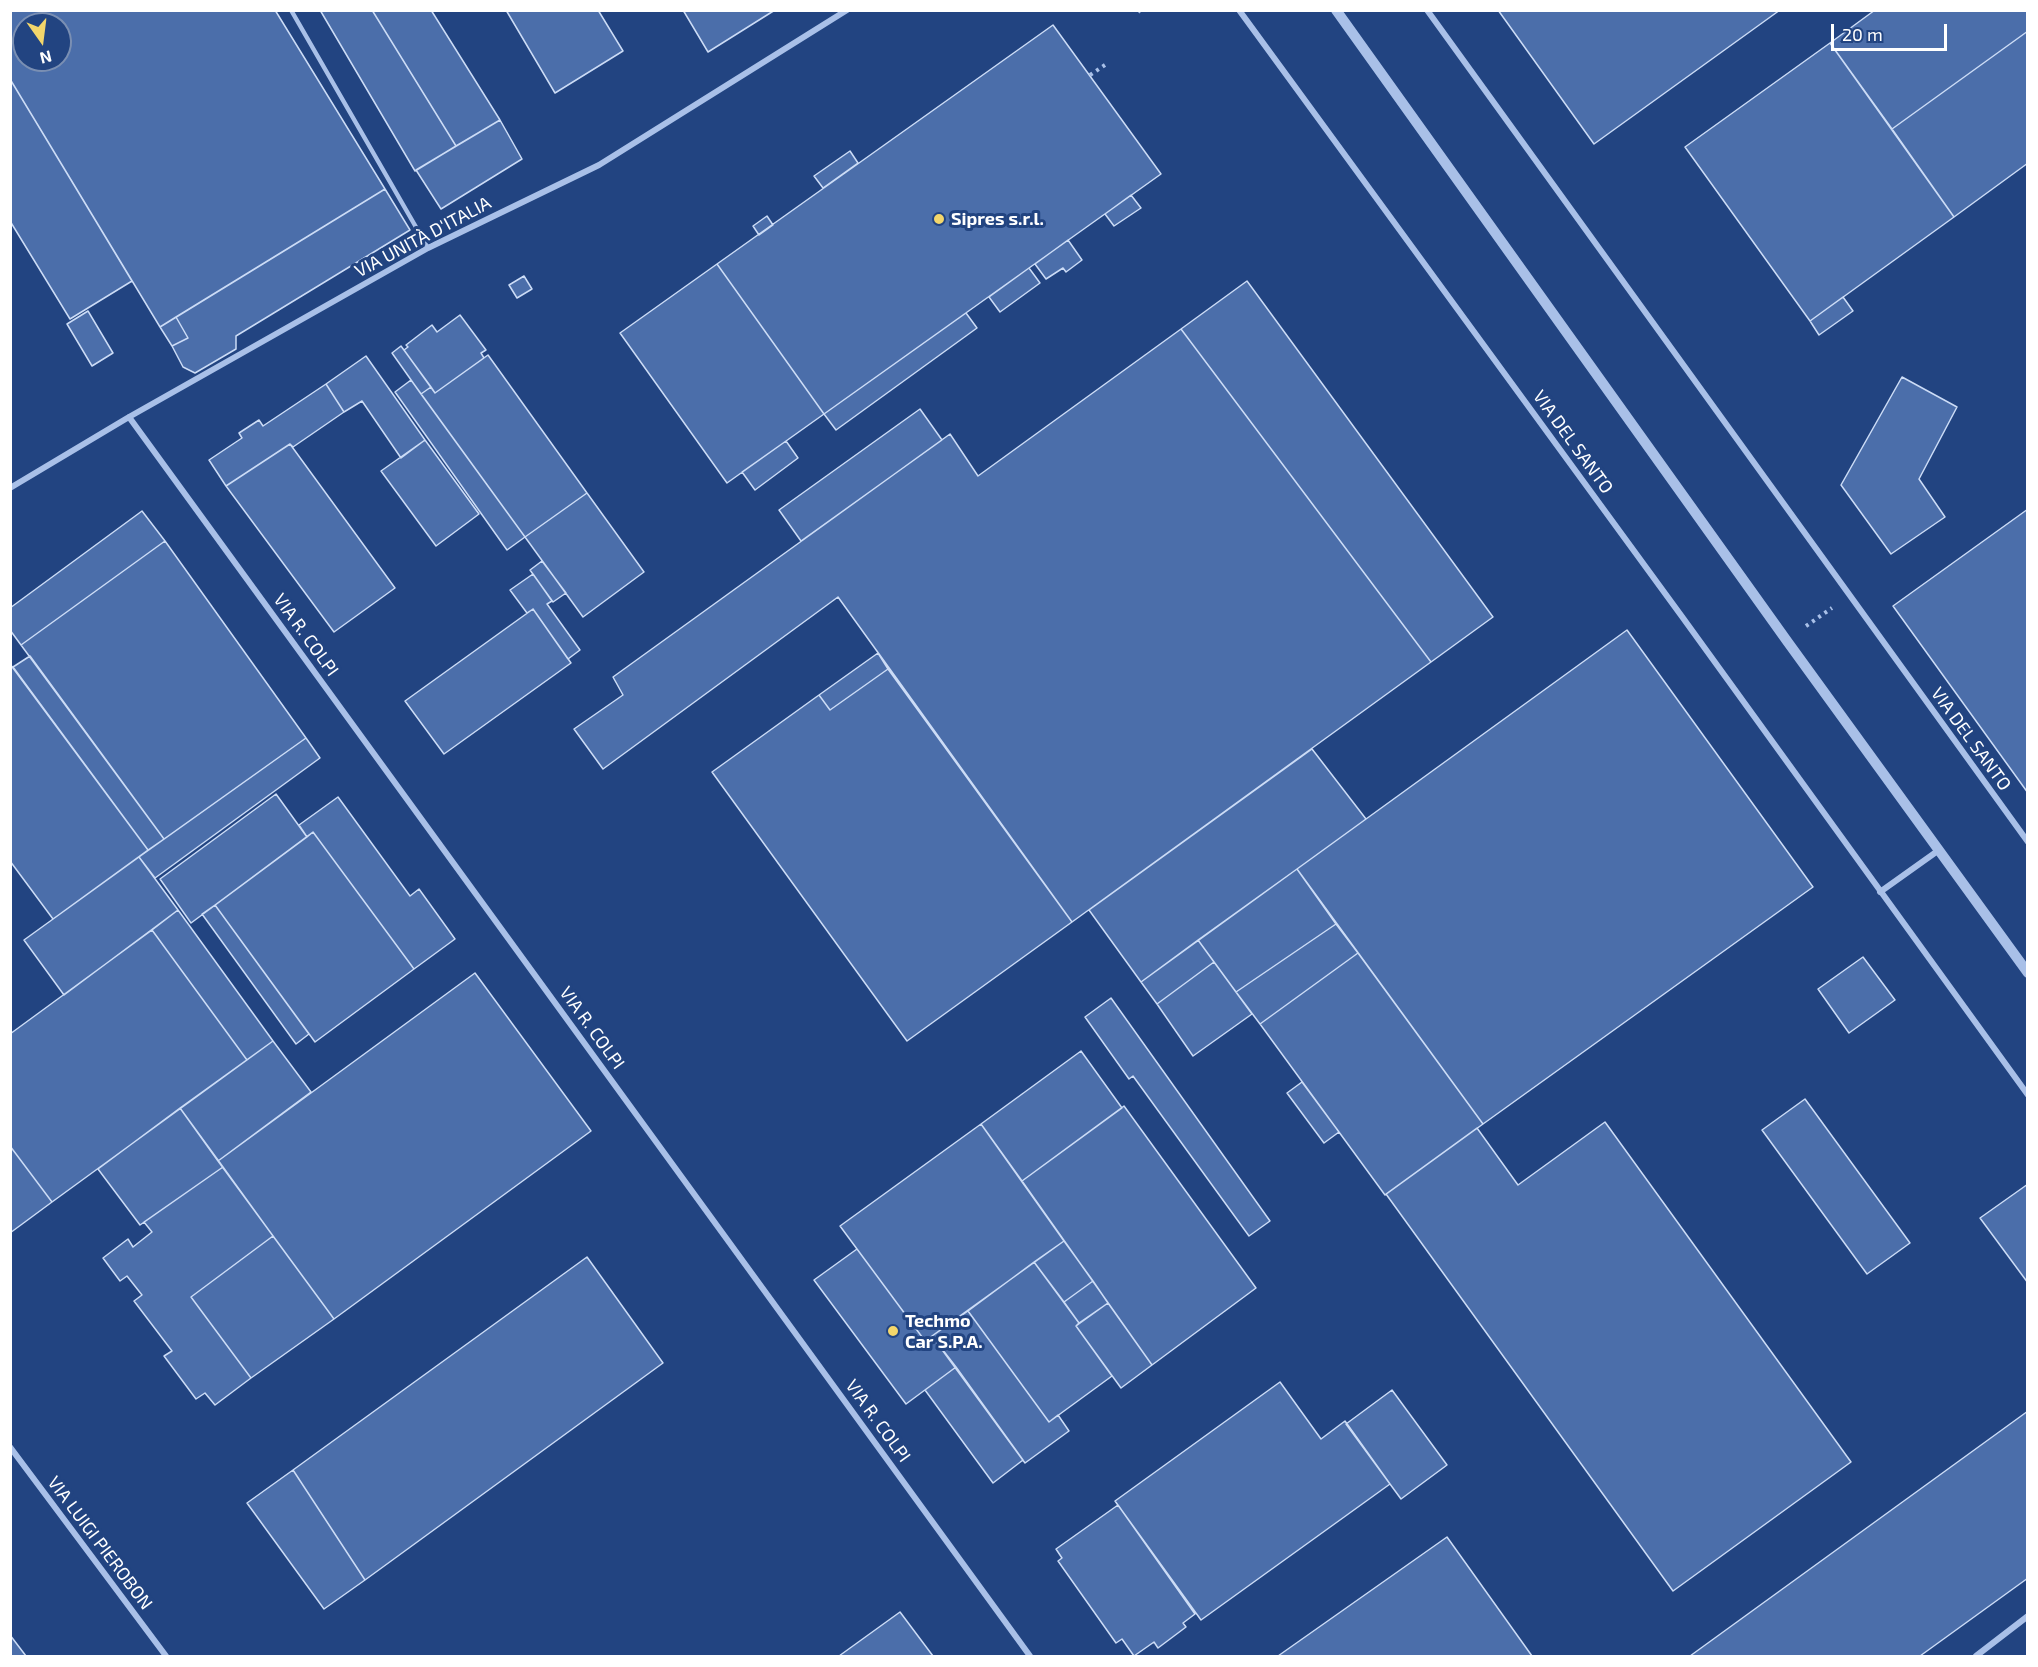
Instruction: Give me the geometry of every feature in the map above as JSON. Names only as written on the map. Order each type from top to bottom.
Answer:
[{"type":"street","name":"VIA UNITÀ D'ITALIA","points":[[10,488],[129,417],[428,248],[599,165],[847,10]]},
{"type":"street","name":"VIA DEL SANTO","points":[[1239,10],[2028,1095]]},
{"type":"street","points":[[1336,10],[1787,642],[2028,973]]},
{"type":"street","name":"VIA DEL SANTO","points":[[1427,10],[2028,843]]},
{"type":"street","name":"VIA R. COLPI","points":[[129,417],[1030,1656]]},
{"type":"street","points":[[1880,892],[1939,850]]},
{"type":"street","name":"VIA LUIGI PIEROBON","points":[[10,1447],[166,1656]]},
{"type":"street","points":[[1976,1656],[2028,1616]]},
{"type":"lane","points":[[291,10],[428,248]]},
{"type":"path","points":[[1090,75],[1105,65]]},
{"type":"path","points":[[1787,642],[1823,613],[1850,597]]},
{"type":"building","points":[[10,10],[275,10],[385,189],[160,327],[10,79]]},
{"type":"building","points":[[320,10],[372,10],[456,146],[415,171]]},
{"type":"building","points":[[372,10],[431,10],[500,120],[456,146]]},
{"type":"building","points":[[506,10],[598,10],[623,51],[555,93]]},
{"type":"building","points":[[683,10],[775,10],[708,52]]},
{"type":"building","points":[[1498,10],[1780,10],[1594,144]]},
{"type":"building","points":[[1875,10],[2028,10],[2028,31],[1892,129],[1830,43]]},
{"type":"building","name":"Sipres s.r.l.","points":[[1053,25],[1161,174],[824,414],[717,264]]},
{"type":"building","points":[[2028,31],[2028,163],[1954,217],[1892,129]]},
{"type":"building","points":[[1830,43],[1954,217],[1810,321],[1685,147]]},
{"type":"building","points":[[10,79],[132,281],[70,319],[10,221]]},
{"type":"building","points":[[500,120],[522,159],[441,209],[416,170]]},
{"type":"building","points":[[850,151],[858,163],[823,188],[814,176]]},
{"type":"building","points":[[385,189],[410,230],[236,336],[236,349],[195,373],[183,367],[172,346],[188,338],[176,317]]},
{"type":"building","points":[[1131,195],[1141,208],[1114,226],[1105,214]]},
{"type":"building","points":[[767,216],[773,225],[759,235],[753,226]]},
{"type":"building","points":[[1068,240],[1082,260],[1066,272],[1063,268],[1046,279],[1035,264]]},
{"type":"building","points":[[717,264],[824,414],[727,483],[620,333]]},
{"type":"building","points":[[1029,268],[1040,283],[1000,312],[989,297]]},
{"type":"building","points":[[524,276],[532,289],[517,298],[509,285]]},
{"type":"building","points":[[1247,281],[1493,617],[1431,662],[1181,329]]},
{"type":"building","points":[[1843,297],[1853,311],[1819,335],[1810,321]]},
{"type":"building","points":[[88,311],[113,353],[92,366],[67,324]]},
{"type":"building","points":[[966,313],[977,328],[836,430],[824,414]]},
{"type":"building","points":[[460,315],[486,350],[481,353],[484,358],[435,393],[404,350],[408,347],[406,345],[432,325],[437,332]]},
{"type":"building","points":[[176,317],[188,338],[172,346],[160,327]]},
{"type":"building","points":[[1181,329],[1431,662],[1072,922],[838,597],[603,769],[574,729],[623,695],[613,677],[950,434],[978,476]]},
{"type":"building","points":[[401,346],[431,387],[421,394],[392,353]]},
{"type":"building","points":[[488,355],[587,493],[525,537],[421,394],[431,387],[435,393]]},
{"type":"building","points":[[366,356],[425,440],[401,458],[362,401],[344,412],[326,384]]},
{"type":"building","points":[[1902,377],[1957,407],[1919,479],[1945,517],[1891,554],[1841,485]]},
{"type":"building","points":[[411,380],[525,537],[507,550],[395,392]]},
{"type":"building","points":[[326,384],[344,412],[293,447],[290,444],[226,486],[209,460],[242,438],[239,433],[259,420],[263,426]]},
{"type":"building","points":[[920,409],[942,440],[801,541],[779,510]]},
{"type":"building","points":[[425,440],[479,514],[436,546],[381,471]]},
{"type":"building","points":[[786,441],[798,458],[755,490],[742,472]]},
{"type":"building","points":[[290,444],[395,588],[334,632],[226,486]]},
{"type":"building","points":[[587,493],[644,572],[583,617],[525,537]]},
{"type":"building","points":[[2028,509],[2028,793],[1893,606]]},
{"type":"building","points":[[142,511],[165,541],[21,645],[10,630],[10,608]]},
{"type":"building","points":[[165,541],[306,738],[164,839],[21,645]]},
{"type":"building","points":[[542,561],[566,593],[553,602],[530,570]]},
{"type":"building","points":[[533,574],[552,601],[547,604],[580,650],[568,659],[533,609],[527,613],[510,590]]},
{"type":"building","points":[[533,609],[571,663],[444,754],[405,701]]},
{"type":"building","points":[[1627,630],[1813,887],[1483,1124],[1297,869]]},
{"type":"building","points":[[878,653],[888,669],[830,710],[819,695]]},
{"type":"building","points":[[30,656],[164,839],[148,850],[13,667]]},
{"type":"building","points":[[10,664],[148,850],[53,919],[10,861]]},
{"type":"building","points":[[888,669],[1072,922],[907,1041],[712,772],[819,695],[830,710]]},
{"type":"building","points":[[306,738],[320,758],[155,878],[139,857]]},
{"type":"building","points":[[1312,749],[1366,819],[1141,982],[1089,910]]},
{"type":"building","points":[[276,794],[307,837],[191,923],[160,879]]},
{"type":"building","points":[[338,797],[410,896],[419,889],[455,939],[414,969],[313,832],[307,837],[299,825]]},
{"type":"building","points":[[313,832],[414,969],[315,1042],[215,905]]},
{"type":"building","points":[[139,857],[178,910],[64,995],[24,940]]},
{"type":"building","points":[[1297,869],[1336,924],[1236,992],[1198,940]]},
{"type":"building","points":[[215,905],[309,1034],[296,1044],[202,914]]},
{"type":"building","points":[[178,910],[273,1041],[247,1060],[152,930]]},
{"type":"building","points":[[1336,924],[1358,953],[1260,1024],[1236,992]]},
{"type":"building","points":[[152,930],[247,1060],[52,1202],[10,1146],[10,1034]]},
{"type":"building","points":[[1198,940],[1214,962],[1157,1004],[1141,982]]},
{"type":"building","points":[[1358,953],[1483,1124],[1385,1195],[1260,1024]]},
{"type":"building","points":[[1863,957],[1895,1000],[1849,1033],[1818,989]]},
{"type":"building","points":[[1214,962],[1252,1014],[1193,1056],[1157,1004]]},
{"type":"building","points":[[475,973],[591,1131],[334,1319],[218,1161]]},
{"type":"building","points":[[1111,998],[1270,1221],[1249,1236],[1133,1076],[1129,1079],[1085,1017]]},
{"type":"building","points":[[273,1041],[311,1092],[218,1161],[180,1108]]},
{"type":"building","points":[[1081,1051],[1122,1108],[1022,1181],[981,1124]]},
{"type":"building","points":[[1302,1082],[1339,1132],[1324,1143],[1287,1093]]},
{"type":"building","points":[[1805,1099],[1910,1243],[1867,1274],[1762,1130]]},
{"type":"building","points":[[1124,1106],[1256,1288],[1152,1365],[1022,1181]]},
{"type":"building","points":[[180,1108],[223,1167],[140,1225],[98,1169]]},
{"type":"building","points":[[1605,1122],[1851,1462],[1673,1591],[1386,1194],[1477,1128],[1518,1185]]},
{"type":"building","points":[[981,1124],[1064,1241],[925,1341],[840,1226]]},
{"type":"building","points":[[10,1146],[52,1202],[10,1233]]},
{"type":"building","points":[[223,1167],[273,1236],[191,1297],[251,1378],[215,1405],[205,1393],[196,1399],[164,1356],[172,1351],[134,1301],[142,1295],[127,1276],[120,1281],[103,1258],[128,1239],[133,1247],[152,1232],[144,1222]]},
{"type":"building","points":[[2028,1184],[2028,1283],[1980,1218]]},
{"type":"building","points":[[273,1236],[334,1319],[251,1378],[191,1297]]},
{"type":"building","points":[[1064,1241],[1093,1281],[1064,1302],[1034,1262]]},
{"type":"building","points":[[857,1249],[925,1341],[932,1336],[956,1367],[906,1404],[814,1280]]},
{"type":"building","points":[[587,1257],[663,1363],[365,1580],[293,1470]]},
{"type":"building","points":[[1034,1262],[1079,1323],[1076,1326],[1112,1376],[1049,1422],[968,1311]]},
{"type":"building","points":[[1093,1281],[1108,1303],[1079,1323],[1064,1302]]},
{"type":"building","points":[[1108,1303],[1152,1365],[1121,1388],[1076,1326]]},
{"type":"building","points":[[968,1311],[1049,1422],[1058,1415],[1069,1431],[1025,1463],[932,1336]]},
{"type":"building","points":[[956,1367],[1023,1460],[993,1483],[925,1390]]},
{"type":"building","points":[[1280,1382],[1321,1439],[1345,1421],[1390,1484],[1201,1620],[1115,1501]]},
{"type":"building","points":[[1392,1390],[1447,1465],[1401,1499],[1346,1424]]},
{"type":"building","points":[[2028,1411],[2028,1578],[1920,1656],[1690,1656]]},
{"type":"building","points":[[293,1470],[365,1580],[324,1609],[247,1503]]},
{"type":"building","points":[[1118,1505],[1195,1614],[1183,1623],[1186,1627],[1158,1648],[1154,1642],[1134,1656],[1122,1639],[1116,1643],[1058,1561],[1062,1558],[1056,1549]]},
{"type":"building","points":[[1447,1537],[1532,1656],[1278,1656]]},
{"type":"building","points":[[900,1612],[933,1656],[839,1656]]},
{"type":"building","points":[[10,1635],[26,1656],[10,1656]]},
{"type":"place","name":"Sipres s.r.l.","points":[[939,219]]},
{"type":"place","name":"Techmo Car S.P.A.","points":[[893,1331]]}]
